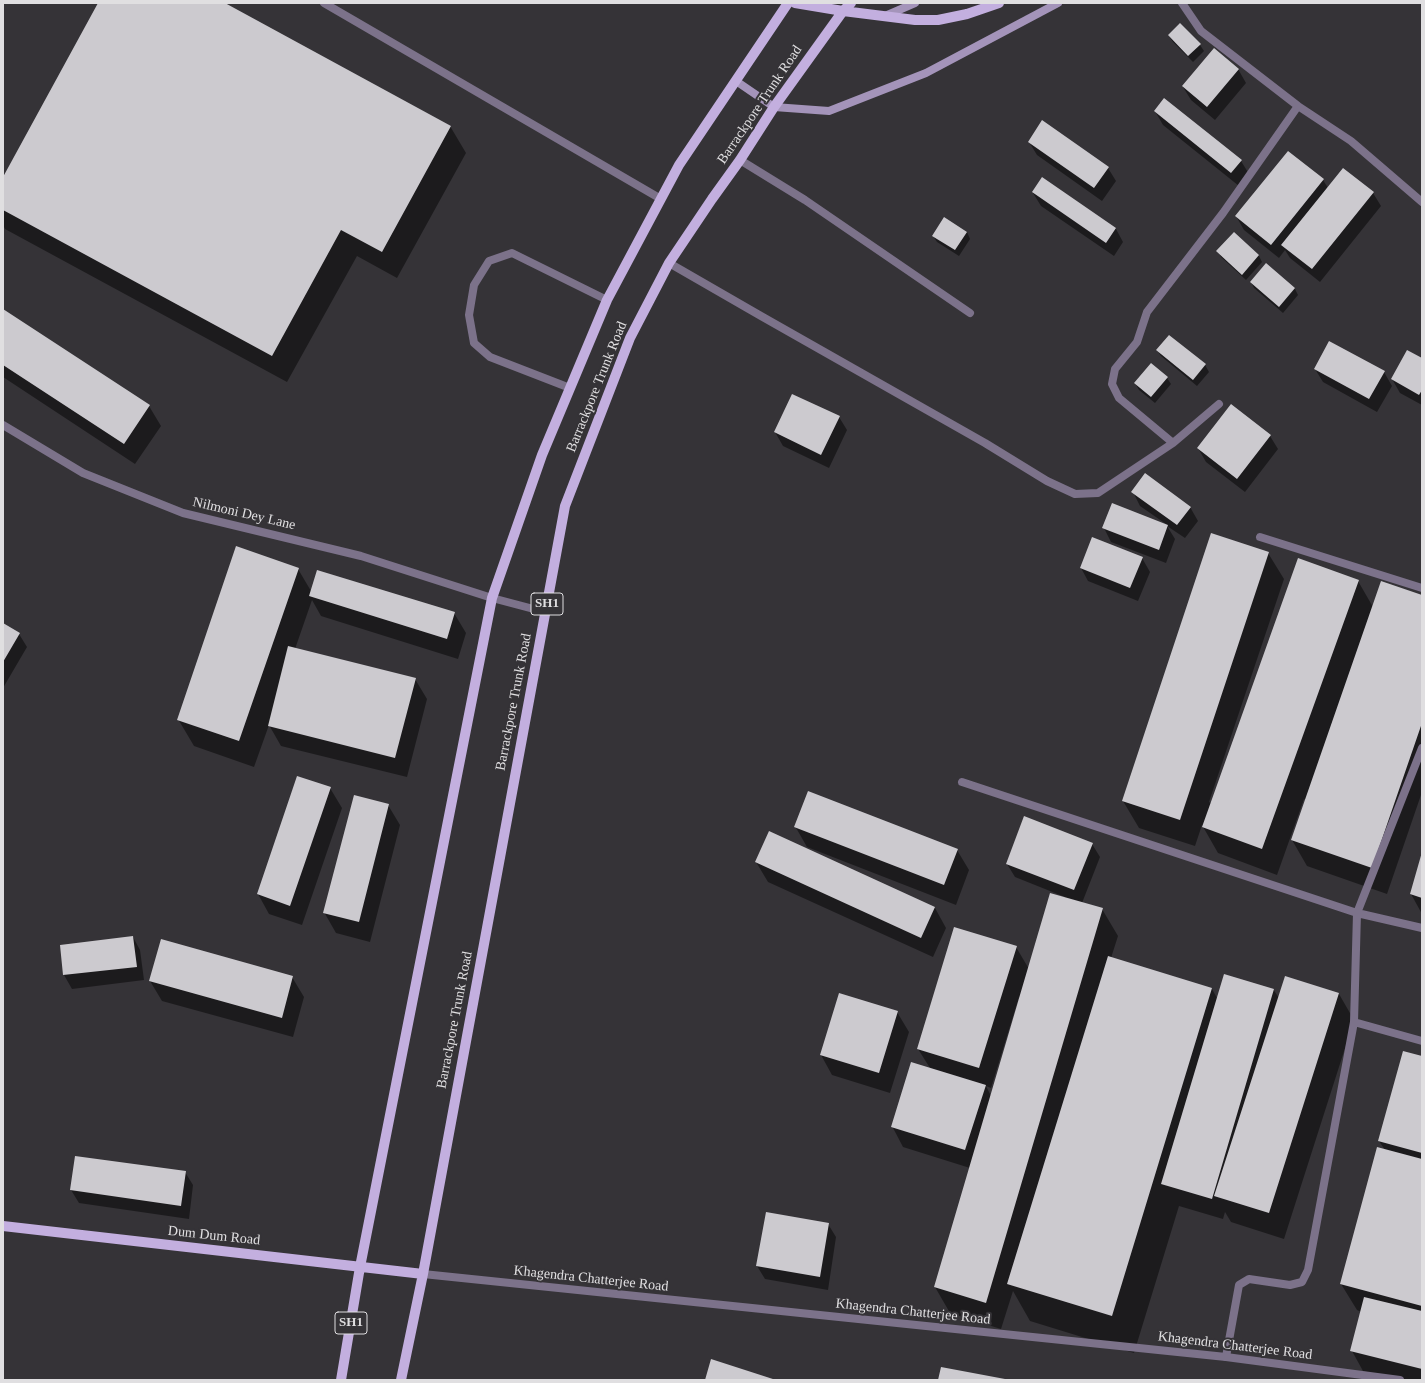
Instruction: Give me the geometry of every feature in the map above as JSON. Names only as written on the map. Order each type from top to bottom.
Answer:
[{"type":"main road","name":"Barrackpore Trunk Road","points":[[341,1380],[360,1267],[492,598],[542,455],[607,300],[679,165],[788,3]]},
{"type":"main road","points":[[795,3],[884,17],[915,20],[938,20],[967,14],[999,3]]},
{"type":"main road","name":"Barrackpore Trunk Road","points":[[401,1380],[423,1274],[565,506],[630,338],[669,263],[740,160],[774,106],[843,11],[851,3]]},
{"type":"main road","name":"Dum Dum Road","points":[[3,1226],[423,1274]]},
{"type":"street","points":[[324,3],[661,199]]},
{"type":"street","points":[[884,17],[915,3]]},
{"type":"street","points":[[736,81],[774,106],[829,111],[926,73],[1058,3]]},
{"type":"street","points":[[1182,3],[1201,31],[1298,106],[1351,141],[1422,202]]},
{"type":"street","points":[[1173,444],[1119,398],[1112,384],[1115,369],[1137,342],[1147,312],[1223,213],[1298,106]]},
{"type":"street","points":[[740,160],[805,200],[970,313]]},
{"type":"street","points":[[570,388],[490,357],[474,342],[469,315],[474,285],[490,261],[512,253],[607,300]]},
{"type":"street","points":[[669,263],[985,442],[1047,481],[1075,494],[1098,493],[1173,444],[1219,404]]},
{"type":"street","name":"Nilmoni Dey Lane","points":[[3,425],[83,473],[183,513],[362,556],[492,598],[545,612]]},
{"type":"street","points":[[1260,536],[1422,588]]},
{"type":"street","points":[[1226,1357],[1239,1285],[1249,1279],[1290,1285],[1302,1282],[1308,1270],[1354,1022],[1357,913],[1422,748]]},
{"type":"street","points":[[962,782],[1357,913],[1422,928]]},
{"type":"street","points":[[1354,1022],[1422,1041]]},
{"type":"street","name":"Khagendra Chatterjee Road","points":[[423,1274],[1226,1357],[1400,1380]]},
{"type":"building","points":[[98,3],[225,3],[451,126],[382,252],[341,230],[272,356],[3,210],[3,177]]},
{"type":"building","points":[[1180,23],[1201,44],[1188,56],[1168,35]]},
{"type":"building","points":[[1214,48],[1239,69],[1207,107],[1182,86]]},
{"type":"building","points":[[1164,98],[1242,160],[1231,173],[1154,111]]},
{"type":"building","points":[[1042,120],[1109,167],[1094,188],[1028,142]]},
{"type":"building","points":[[1288,151],[1324,179],[1271,245],[1235,216]]},
{"type":"building","points":[[1343,168],[1374,192],[1312,269],[1281,245]]},
{"type":"building","points":[[1042,177],[1116,228],[1106,243],[1032,192]]},
{"type":"building","points":[[944,217],[967,232],[955,250],[932,236]]},
{"type":"building","points":[[1234,232],[1259,255],[1242,275],[1216,251]]},
{"type":"building","points":[[1266,263],[1295,288],[1279,307],[1250,282]]},
{"type":"building","points":[[3,309],[150,405],[124,444],[3,365]]},
{"type":"building","points":[[1169,335],[1206,364],[1193,380],[1156,350]]},
{"type":"building","points":[[1329,341],[1385,371],[1369,399],[1314,369]]},
{"type":"building","points":[[1407,350],[1422,358],[1422,390],[1419,395],[1391,379]]},
{"type":"building","points":[[1151,363],[1168,377],[1151,397],[1134,383]]},
{"type":"building","points":[[792,394],[840,416],[821,455],[774,432]]},
{"type":"building","points":[[1231,404],[1271,435],[1237,479],[1197,448]]},
{"type":"building","points":[[1145,473],[1191,507],[1177,525],[1131,492]]},
{"type":"building","points":[[1112,503],[1168,525],[1159,550],[1102,528]]},
{"type":"building","points":[[1211,533],[1269,552],[1180,820],[1122,801]]},
{"type":"building","points":[[1092,537],[1143,557],[1130,588],[1080,568]]},
{"type":"building","points":[[236,546],[299,568],[239,741],[177,720]]},
{"type":"building","points":[[1298,558],[1359,580],[1262,849],[1202,827]]},
{"type":"building","points":[[317,570],[455,612],[447,639],[309,596]]},
{"type":"building","points":[[1381,581],[1422,595],[1422,723],[1372,868],[1291,840]]},
{"type":"building","points":[[3,623],[20,633],[3,662]]},
{"type":"building","points":[[288,646],[416,678],[395,758],[268,726]]},
{"type":"building","points":[[297,776],[331,787],[290,906],[257,894]]},
{"type":"building","points":[[808,791],[958,849],[944,885],[794,827]]},
{"type":"building","points":[[354,795],[389,804],[359,922],[323,913]]},
{"type":"building","points":[[1024,816],[1093,843],[1074,890],[1006,864]]},
{"type":"building","points":[[769,831],[935,907],[921,938],[755,862]]},
{"type":"building","points":[[1422,852],[1422,898],[1410,894]]},
{"type":"building","points":[[1050,893],[1103,908],[986,1303],[934,1287]]},
{"type":"building","points":[[954,927],[1017,946],[979,1068],[917,1049]]},
{"type":"building","points":[[133,936],[137,967],[63,975],[60,945]]},
{"type":"building","points":[[161,939],[293,976],[282,1018],[149,981]]},
{"type":"building","points":[[1108,956],[1212,988],[1112,1316],[1007,1284]]},
{"type":"building","points":[[1224,974],[1274,989],[1212,1199],[1161,1184]]},
{"type":"building","points":[[1285,976],[1339,993],[1269,1213],[1214,1196]]},
{"type":"building","points":[[839,993],[898,1011],[879,1073],[820,1055]]},
{"type":"building","points":[[1403,1051],[1422,1056],[1422,1153],[1378,1141]]},
{"type":"building","points":[[911,1062],[986,1085],[965,1150],[891,1127]]},
{"type":"building","points":[[1377,1147],[1422,1159],[1422,1306],[1340,1284]]},
{"type":"building","points":[[75,1156],[186,1171],[181,1206],[70,1190]]},
{"type":"building","points":[[766,1212],[829,1223],[820,1277],[756,1266]]},
{"type":"building","points":[[1364,1297],[1422,1311],[1422,1369],[1350,1351]]},
{"type":"building","points":[[711,1359],[776,1380],[705,1380]]},
{"type":"building","points":[[941,1367],[1005,1379],[1005,1380],[938,1380]]}]
